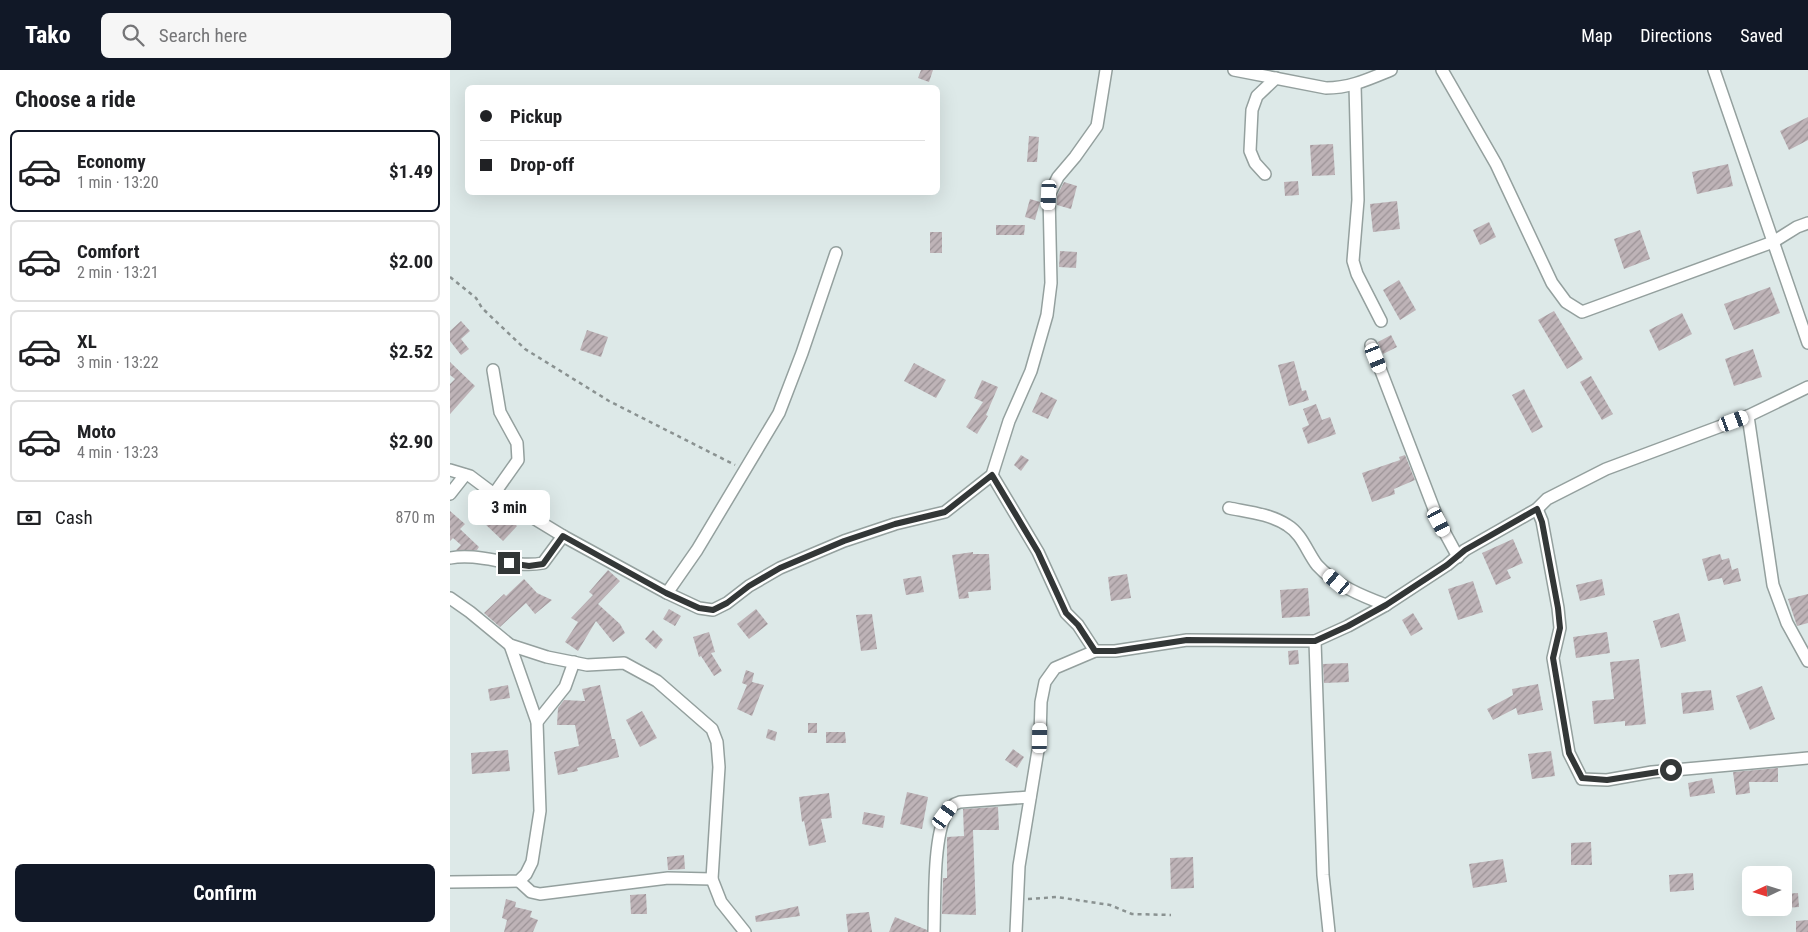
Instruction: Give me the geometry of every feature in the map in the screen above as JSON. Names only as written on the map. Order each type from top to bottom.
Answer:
[{"type":"street","points":[[450,470],[464,475],[563,536],[666,593],[699,608],[713,610],[727,603],[749,586],[780,568],[844,541],[895,524],[945,512],[992,475],[1009,421],[1031,371],[1047,315],[1051,283],[1049,195],[1058,177],[1075,158],[1097,126],[1106,70]]},
{"type":"street","points":[[1234,70],[1326,88],[1355,84],[1391,70]]},
{"type":"street","points":[[1442,70],[1496,164],[1552,283],[1566,302],[1582,312],[1773,242],[1797,227],[1808,223]]},
{"type":"street","points":[[1714,70],[1808,343]]},
{"type":"street","points":[[1264,174],[1255,163],[1250,151],[1252,110],[1258,96],[1276,78]]},
{"type":"street","points":[[1355,84],[1358,200],[1353,261],[1357,274],[1381,321]]},
{"type":"street","points":[[666,593],[696,550],[779,413],[802,353],[836,253]]},
{"type":"street","points":[[1371,345],[1439,522],[1458,556]]},
{"type":"street","points":[[493,370],[500,412],[517,443],[518,460],[494,494]]},
{"type":"street","points":[[1016,932],[1019,866],[1040,738],[1041,702],[1045,682],[1055,668],[1095,651],[1115,651],[1187,640],[1315,641],[1348,626],[1386,605],[1458,556],[1537,509],[1547,499],[1606,469],[1748,416],[1808,387]]},
{"type":"street","points":[[1748,416],[1773,585],[1787,623],[1808,661]]},
{"type":"street","points":[[450,494],[464,475]]},
{"type":"street","points":[[992,475],[1038,552],[1066,613],[1078,625],[1095,651]]},
{"type":"street","points":[[1229,508],[1265,515],[1289,526],[1304,542],[1317,564],[1337,582],[1358,595],[1386,605]]},
{"type":"street","points":[[1537,509],[1542,522],[1558,608],[1560,628],[1553,658],[1561,706],[1569,753],[1582,778],[1607,780],[1652,772],[1808,758]]},
{"type":"street","points":[[450,558],[471,557],[529,566],[543,564],[563,536]]},
{"type":"street","points":[[450,598],[510,645],[547,657],[587,665],[624,663],[657,680],[712,729],[717,742],[719,767],[712,879],[721,902],[745,932]]},
{"type":"street","points":[[1315,641],[1323,876],[1329,932]]},
{"type":"street","points":[[450,882],[519,881],[526,874],[532,862],[540,811],[537,722],[510,645]]},
{"type":"street","points":[[537,722],[565,687],[574,662]]},
{"type":"street","points":[[934,932],[939,842],[945,815],[953,805],[960,802],[1030,797]]},
{"type":"street","points":[[519,881],[530,892],[540,894],[622,882],[668,878],[712,879]]},
{"type":"path","points":[[450,277],[476,298],[482,308],[525,349],[609,401],[732,465],[746,466]]},
{"type":"path","points":[[1017,900],[1057,897],[1110,905],[1132,914],[1171,915]]},
{"type":"building","points":[[921,70],[933,70],[929,82],[918,78]]},
{"type":"building","points":[[1808,117],[1808,140],[1789,150],[1780,131]]},
{"type":"building","points":[[1029,136],[1039,137],[1037,162],[1027,162]]},
{"type":"building","points":[[1333,144],[1335,175],[1312,176],[1310,145]]},
{"type":"building","points":[[1728,164],[1733,186],[1697,194],[1692,172]]},
{"type":"building","points":[[1298,181],[1299,195],[1285,196],[1284,182]]},
{"type":"building","points":[[1064,182],[1077,186],[1071,209],[1057,205],[1057,196]]},
{"type":"building","points":[[1030,199],[1040,202],[1035,220],[1025,217]]},
{"type":"building","points":[[1397,201],[1400,229],[1373,232],[1370,204]]},
{"type":"building","points":[[1489,222],[1496,237],[1480,245],[1473,230]]},
{"type":"building","points":[[996,225],[1025,225],[1024,235],[996,235]]},
{"type":"building","points":[[1640,230],[1650,259],[1624,269],[1614,239]]},
{"type":"building","points":[[930,232],[942,232],[942,253],[930,253]]},
{"type":"building","points":[[1060,251],[1077,252],[1076,268],[1059,267]]},
{"type":"building","points":[[1399,280],[1416,310],[1400,320],[1383,290]]},
{"type":"building","points":[[1770,287],[1780,313],[1734,330],[1724,304]]},
{"type":"building","points":[[1554,311],[1583,359],[1567,369],[1538,320]]},
{"type":"building","points":[[1682,313],[1692,334],[1659,351],[1649,330]]},
{"type":"building","points":[[461,321],[470,331],[461,339],[469,349],[461,355],[450,341],[450,331]]},
{"type":"building","points":[[587,330],[608,337],[601,357],[580,350]]},
{"type":"building","points":[[1391,335],[1397,347],[1383,354],[1378,342]]},
{"type":"building","points":[[1753,349],[1762,377],[1734,386],[1725,359]]},
{"type":"building","points":[[1294,361],[1302,391],[1306,390],[1309,400],[1289,406],[1278,365]]},
{"type":"building","points":[[450,362],[475,386],[450,414],[450,384],[455,379],[450,375]]},
{"type":"building","points":[[914,363],[946,380],[936,398],[904,381]]},
{"type":"building","points":[[1591,376],[1613,414],[1602,420],[1580,382]]},
{"type":"building","points":[[982,380],[998,387],[986,415],[988,416],[977,434],[966,427],[983,402],[974,398]]},
{"type":"building","points":[[1524,389],[1543,427],[1532,433],[1512,395]]},
{"type":"building","points":[[1041,392],[1057,400],[1048,419],[1032,412]]},
{"type":"building","points":[[1316,404],[1322,420],[1330,417],[1336,434],[1308,444],[1302,428],[1309,425],[1303,409]]},
{"type":"building","points":[[1021,455],[1029,460],[1021,471],[1014,465]]},
{"type":"building","points":[[1405,455],[1415,480],[1394,489],[1395,494],[1372,502],[1362,473],[1400,460],[1399,457]]},
{"type":"building","points":[[496,507],[517,526],[503,541],[483,522]]},
{"type":"building","points":[[450,511],[465,524],[460,529],[479,547],[477,550],[456,550],[461,545],[453,538],[450,541]]},
{"type":"building","points":[[1513,539],[1523,563],[1507,570],[1511,578],[1496,585],[1482,553]]},
{"type":"building","points":[[973,552],[973,554],[989,554],[991,590],[968,592],[969,598],[959,599],[952,555]]},
{"type":"building","points":[[1720,554],[1722,560],[1729,558],[1732,570],[1738,568],[1741,581],[1724,585],[1722,578],[1708,581],[1702,559]]},
{"type":"building","points":[[608,570],[620,581],[598,604],[620,624],[625,633],[613,642],[596,621],[578,651],[565,642],[578,622],[571,618],[593,595],[589,592]]},
{"type":"building","points":[[1127,574],[1131,598],[1111,601],[1108,577]]},
{"type":"building","points":[[921,576],[924,592],[906,595],[903,579]]},
{"type":"building","points":[[524,579],[537,593],[552,600],[535,614],[526,603],[500,627],[484,613],[504,594],[506,596]]},
{"type":"building","points":[[1602,579],[1605,595],[1580,601],[1576,585]]},
{"type":"building","points":[[1473,581],[1483,612],[1458,620],[1448,589]]},
{"type":"building","points":[[1308,588],[1310,616],[1282,618],[1280,590]]},
{"type":"building","points":[[1808,594],[1808,623],[1797,626],[1788,599]]},
{"type":"building","points":[[669,609],[681,616],[675,626],[663,619]]},
{"type":"building","points":[[756,609],[768,624],[749,639],[737,624]]},
{"type":"building","points":[[1413,613],[1423,629],[1411,636],[1402,620]]},
{"type":"building","points":[[1679,613],[1686,641],[1661,648],[1653,621]]},
{"type":"building","points":[[872,614],[877,649],[861,651],[856,615]]},
{"type":"building","points":[[653,630],[663,640],[656,649],[645,639]]},
{"type":"building","points":[[709,632],[715,652],[711,653],[722,671],[714,676],[701,656],[699,657],[693,637]]},
{"type":"building","points":[[1607,632],[1610,653],[1576,658],[1573,637]]},
{"type":"building","points":[[1298,650],[1299,664],[1289,665],[1288,651]]},
{"type":"building","points":[[1639,659],[1646,724],[1625,726],[1625,721],[1594,724],[1592,701],[1614,699],[1610,662]]},
{"type":"building","points":[[1348,663],[1349,682],[1324,683],[1323,664]]},
{"type":"building","points":[[746,670],[754,673],[752,682],[764,685],[752,716],[737,709],[747,685],[742,683]]},
{"type":"building","points":[[1538,684],[1543,710],[1518,715],[1516,708],[1493,720],[1487,709],[1513,695],[1512,689]]},
{"type":"building","points":[[508,685],[510,698],[490,701],[488,689]]},
{"type":"building","points":[[600,685],[612,739],[615,739],[619,757],[577,768],[578,771],[558,775],[554,752],[579,746],[575,725],[557,725],[558,708],[564,700],[585,701],[582,689]]},
{"type":"building","points":[[1762,686],[1775,719],[1750,730],[1736,696]]},
{"type":"building","points":[[1711,690],[1714,710],[1683,714],[1681,693]]},
{"type":"building","points":[[642,711],[657,738],[640,747],[626,720]]},
{"type":"building","points":[[808,723],[817,723],[817,733],[808,733]]},
{"type":"building","points":[[768,729],[777,732],[775,741],[766,738]]},
{"type":"building","points":[[826,732],[845,732],[846,743],[826,743]]},
{"type":"building","points":[[1013,749],[1024,757],[1017,768],[1005,760]]},
{"type":"building","points":[[508,750],[510,771],[472,774],[471,753]]},
{"type":"building","points":[[1551,751],[1555,776],[1532,779],[1528,754]]},
{"type":"building","points":[[1778,768],[1778,782],[1749,782],[1750,793],[1736,795],[1733,772]]},
{"type":"building","points":[[1712,778],[1715,793],[1690,797],[1688,783]]},
{"type":"building","points":[[907,792],[928,797],[922,829],[900,824]]},
{"type":"building","points":[[829,793],[832,818],[821,819],[826,842],[809,846],[804,821],[802,822],[799,797]]},
{"type":"building","points":[[998,807],[999,830],[973,830],[976,915],[942,914],[943,878],[947,878],[947,837],[964,836],[963,809]]},
{"type":"building","points":[[864,812],[885,816],[883,828],[862,824]]},
{"type":"building","points":[[1591,842],[1592,865],[1571,865],[1571,843]]},
{"type":"building","points":[[684,855],[685,869],[668,870],[667,857]]},
{"type":"building","points":[[1193,857],[1194,888],[1171,889],[1170,858]]},
{"type":"building","points":[[1503,859],[1507,882],[1473,888],[1469,864]]},
{"type":"building","points":[[1693,873],[1694,890],[1670,892],[1669,875]]},
{"type":"building","points":[[1792,893],[1798,893],[1799,907],[1792,907]]},
{"type":"building","points":[[646,894],[647,914],[631,914],[630,895]]},
{"type":"building","points":[[506,899],[516,902],[515,907],[532,911],[530,917],[538,920],[533,932],[504,932],[507,920],[502,918]]},
{"type":"building","points":[[798,906],[800,916],[756,922],[755,916]]},
{"type":"building","points":[[869,912],[872,932],[848,932],[846,914]]},
{"type":"building","points":[[895,917],[927,930],[927,932],[889,932]]},
{"type":"building","points":[[1808,920],[1808,932],[1796,932],[1796,921]]},
{"type":"route","points":[[509,563],[529,566],[543,564],[563,536],[590,549],[666,593],[699,608],[713,610],[727,603],[749,586],[780,568],[844,541],[895,524],[945,512],[992,475],[1028,533],[1066,613],[1078,625],[1095,651],[1115,651],[1187,640],[1315,641],[1348,626],[1386,605],[1447,565],[1465,550],[1537,509],[1542,522],[1558,608],[1560,628],[1553,658],[1569,753],[1576,768],[1582,778],[1607,780],[1671,770]]}]
